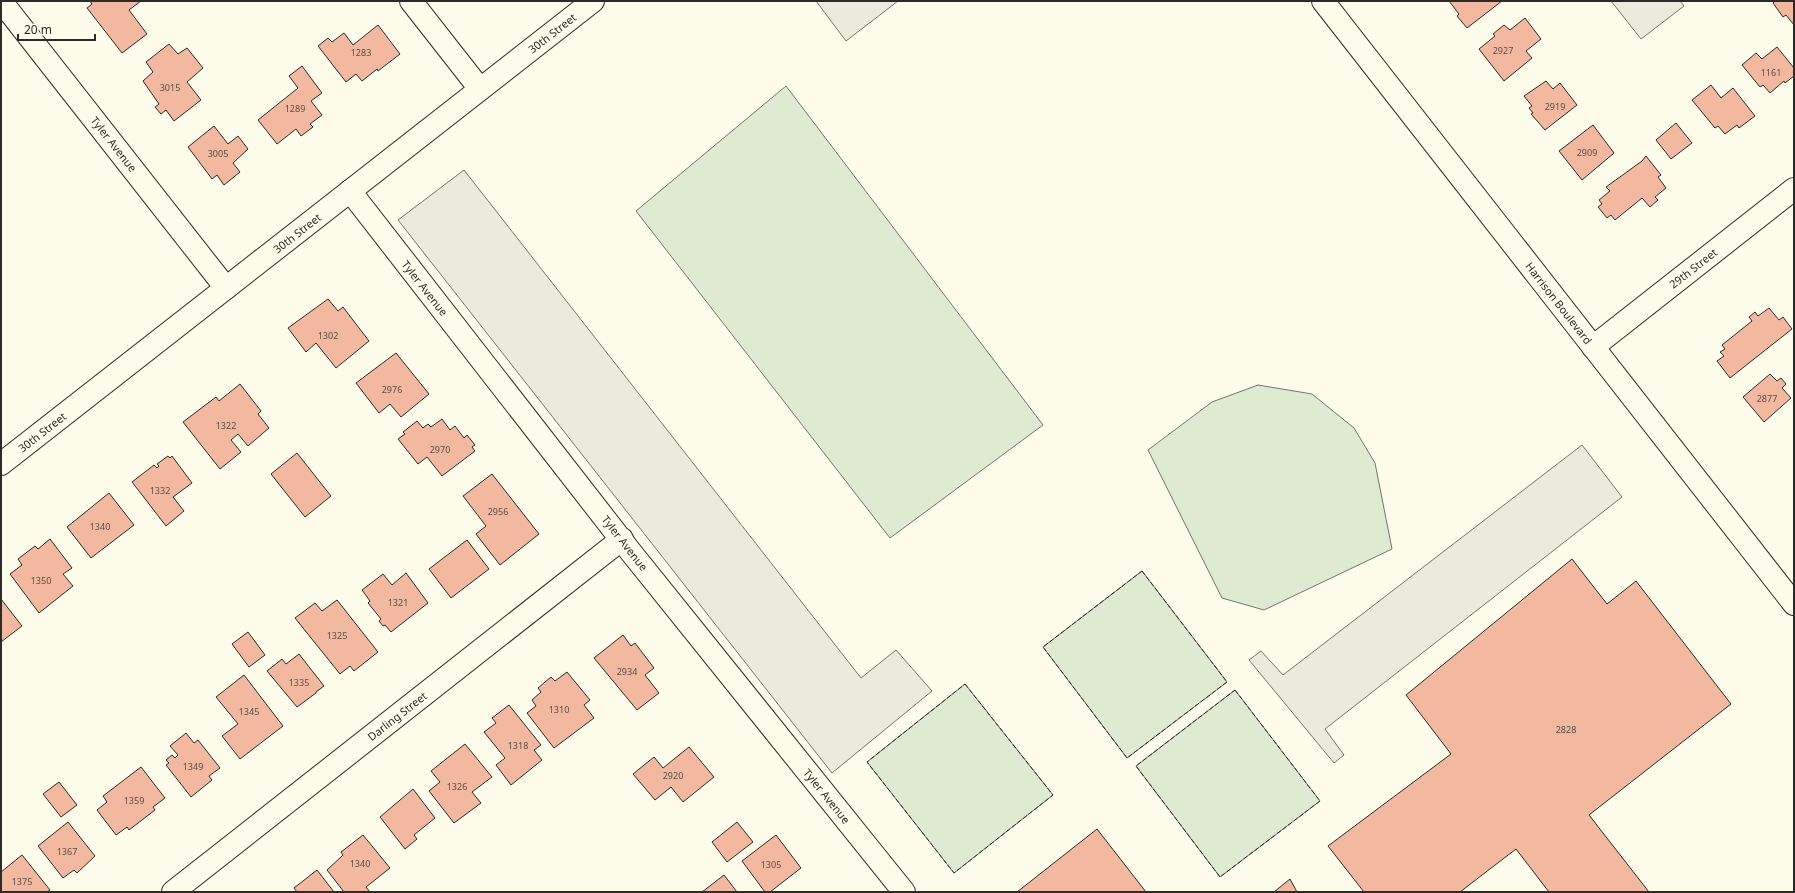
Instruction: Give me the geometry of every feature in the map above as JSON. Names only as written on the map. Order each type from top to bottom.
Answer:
[{"type":"street","name":"Tyler Avenue","points":[[1,1],[226,288]]},
{"type":"street","points":[[411,1],[480,90]]},
{"type":"street","name":"30th Street","points":[[1,464],[593,1]]},
{"type":"street","name":"Harrison Boulevard","points":[[1323,1],[1794,604]]},
{"type":"street","name":"29th Street","points":[[1593,347],[1794,189]]},
{"type":"street","name":"Tyler Avenue","points":[[350,191],[622,540],[898,890]]},
{"type":"street","name":"Darling Street","points":[[173,892],[622,540]]},
{"type":"green space","points":[[786,86],[1043,425],[890,538],[636,211]]},
{"type":"green space","points":[[1258,385],[1312,394],[1354,428],[1375,463],[1392,549],[1264,610],[1222,598],[1148,450],[1212,402]]},
{"type":"green space","points":[[1142,571],[1227,682],[1127,758],[1043,647]]},
{"type":"green space","points":[[965,684],[1053,795],[954,873],[867,762]]},
{"type":"green space","points":[[1235,690],[1320,801],[1220,877],[1136,766]]},
{"type":"shaded area","points":[[816,1],[898,1],[846,41]]},
{"type":"shaded area","points":[[1611,1],[1680,1],[1684,6],[1641,39]]},
{"type":"shaded area","points":[[464,170],[861,678],[896,650],[932,691],[832,773],[398,220]]},
{"type":"shaded area","points":[[1582,445],[1622,497],[1325,729],[1344,755],[1334,763],[1249,660],[1261,651],[1283,675]]},
{"type":"building","points":[[90,1],[141,1],[129,10],[147,34],[122,53],[87,8],[92,4]]},
{"type":"building","points":[[1449,1],[1502,1],[1467,28],[1457,16],[1459,14]]},
{"type":"building","points":[[1775,1],[1794,1],[1794,25],[1786,15],[1783,17],[1773,3]]},
{"type":"building","points":[[1525,18],[1541,39],[1526,51],[1532,58],[1504,81],[1479,49],[1495,36],[1493,34],[1504,25],[1510,30]]},
{"type":"building","points":[[378,25],[400,54],[362,81],[356,74],[346,82],[318,46],[328,38],[332,42],[344,33],[353,45]]},
{"type":"building","points":[[169,44],[178,54],[187,48],[203,68],[187,82],[201,100],[174,121],[166,110],[161,114],[155,107],[159,104],[143,81],[153,72],[146,62]]},
{"type":"building","points":[[1777,47],[1794,68],[1794,76],[1785,83],[1784,81],[1770,93],[1763,85],[1760,87],[1742,65],[1756,53],[1762,59]]},
{"type":"building","points":[[302,66],[322,93],[311,101],[322,115],[310,124],[313,127],[301,136],[296,129],[277,144],[258,120],[298,88],[289,76]]},
{"type":"building","points":[[1546,81],[1553,89],[1560,83],[1577,105],[1545,130],[1531,114],[1533,113],[1529,108],[1532,106],[1524,96]]},
{"type":"building","points":[[1711,85],[1721,98],[1733,88],[1755,116],[1739,128],[1737,125],[1725,134],[1718,126],[1715,128],[1692,100]]},
{"type":"building","points":[[1676,123],[1692,143],[1671,159],[1656,140]]},
{"type":"building","points":[[1593,125],[1614,153],[1582,180],[1559,151]]},
{"type":"building","points":[[214,126],[228,144],[238,136],[248,149],[233,163],[240,172],[224,185],[217,175],[212,179],[188,147]]},
{"type":"building","points":[[1646,156],[1661,175],[1658,177],[1666,188],[1655,197],[1658,200],[1650,207],[1642,198],[1615,220],[1611,215],[1607,218],[1598,207],[1602,204],[1599,200],[1610,191],[1606,187],[1642,161]]},
{"type":"building","points":[[328,299],[338,311],[343,307],[369,341],[336,368],[316,343],[306,352],[288,328]]},
{"type":"building","points":[[1769,308],[1779,320],[1783,317],[1792,329],[1730,378],[1717,361],[1724,356],[1720,352],[1725,349],[1722,345],[1752,321],[1749,317],[1755,312],[1758,316]]},
{"type":"building","points":[[396,353],[429,394],[401,417],[390,404],[379,413],[356,383]]},
{"type":"building","points":[[1770,374],[1777,381],[1781,378],[1786,384],[1782,388],[1791,398],[1764,422],[1743,397]]},
{"type":"building","points":[[240,384],[261,411],[258,414],[269,428],[248,446],[238,434],[231,440],[241,452],[220,469],[183,422],[216,397],[219,401]]},
{"type":"building","points":[[442,419],[450,430],[455,426],[464,438],[467,435],[475,445],[472,447],[475,451],[442,476],[427,457],[418,464],[398,439],[405,434],[403,432],[417,421],[423,428],[428,424],[431,427]]},
{"type":"building","points":[[297,453],[331,496],[305,517],[271,474]]},
{"type":"building","points":[[168,456],[170,458],[172,456],[192,483],[173,497],[184,511],[166,526],[132,482],[154,465],[157,468],[159,466],[157,464]]},
{"type":"building","points":[[492,474],[539,534],[500,565],[476,534],[486,526],[463,496]]},
{"type":"building","points":[[109,493],[134,525],[91,558],[67,527]]},
{"type":"building","points":[[50,539],[72,568],[63,574],[73,586],[39,613],[10,574],[22,565],[18,559],[35,546],[38,549]]},
{"type":"building","points":[[467,540],[489,569],[451,598],[429,569]]},
{"type":"building","points":[[1572,559],[1607,604],[1636,581],[1731,704],[1589,815],[1649,892],[1549,892],[1516,849],[1460,892],[1364,892],[1328,846],[1451,754],[1406,695]]},
{"type":"building","points":[[406,573],[428,603],[391,632],[379,621],[381,619],[368,603],[370,601],[362,590],[383,574],[392,585]]},
{"type":"building","points":[[1,599],[22,626],[1,642]]},
{"type":"building","points":[[337,600],[378,652],[354,671],[350,666],[340,674],[295,618],[315,603],[322,611]]},
{"type":"building","points":[[248,632],[265,655],[249,667],[232,644]]},
{"type":"building","points":[[623,635],[631,646],[635,643],[654,668],[645,675],[659,693],[637,710],[594,658]]},
{"type":"building","points":[[299,654],[324,686],[297,707],[267,671],[282,659],[286,664]]},
{"type":"building","points":[[567,672],[590,700],[584,705],[594,718],[554,748],[527,713],[536,706],[532,700],[541,692],[538,688],[551,677],[555,681]]},
{"type":"building","points":[[244,675],[283,726],[240,759],[222,736],[238,724],[216,697]]},
{"type":"building","points":[[509,705],[541,745],[534,750],[542,760],[511,785],[496,765],[505,758],[484,732],[496,723],[492,718]]},
{"type":"building","points":[[186,733],[194,743],[198,740],[220,768],[209,776],[212,780],[191,797],[166,765],[169,763],[166,760],[172,755],[175,758],[178,755],[170,746]]},
{"type":"building","points":[[465,744],[492,777],[472,792],[481,803],[454,823],[429,791],[440,782],[431,771]]},
{"type":"building","points":[[689,747],[714,777],[683,802],[671,787],[655,800],[633,774],[654,757],[663,768]]},
{"type":"building","points":[[141,767],[165,798],[153,807],[155,810],[129,830],[127,827],[116,835],[97,810],[107,802],[103,796]]},
{"type":"building","points":[[59,782],[77,805],[61,817],[43,794]]},
{"type":"building","points":[[413,789],[435,818],[414,835],[417,839],[405,849],[380,817]]},
{"type":"building","points":[[68,822],[95,856],[77,873],[74,870],[63,878],[38,846]]},
{"type":"building","points":[[737,822],[753,842],[727,862],[712,842]]},
{"type":"building","points":[[1097,829],[1146,892],[1017,892]]},
{"type":"building","points":[[363,835],[390,868],[366,887],[370,892],[344,892],[327,870],[343,855],[341,852]]},
{"type":"building","points":[[776,835],[801,868],[770,892],[765,892],[742,861]]},
{"type":"building","points":[[22,855],[50,890],[47,892],[1,892],[1,872]]},
{"type":"building","points":[[317,870],[334,892],[297,892],[294,888]]},
{"type":"building","points":[[724,875],[737,892],[702,892]]},
{"type":"building","points":[[1290,879],[1297,892],[1274,892]]},
{"type":"fence","points":[[1142,571],[1227,682],[1127,758],[1043,647],[1142,571]]},
{"type":"fence","points":[[965,684],[1053,795],[954,873],[867,762],[965,684]]},
{"type":"fence","points":[[1235,690],[1320,801],[1220,877],[1136,766],[1235,690]]}]
